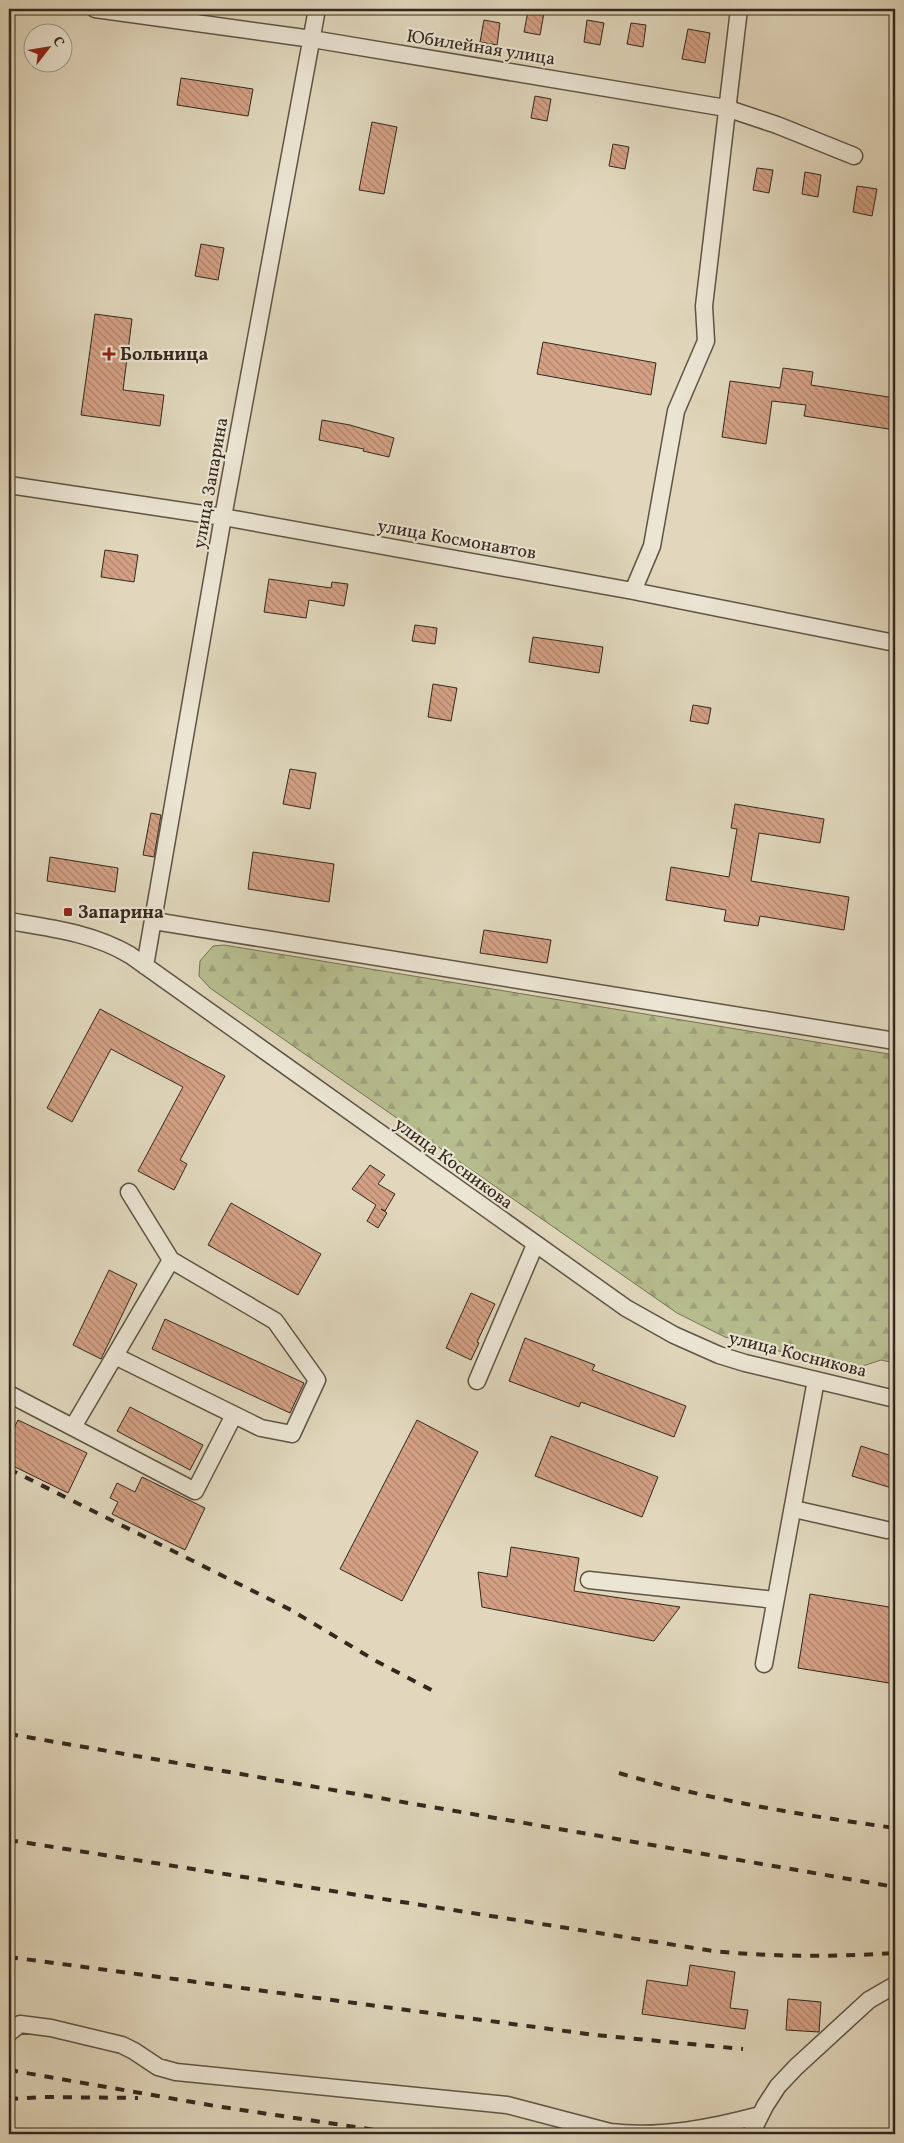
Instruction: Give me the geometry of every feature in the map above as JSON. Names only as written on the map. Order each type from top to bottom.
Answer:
[{"type":"street","name":"Юбилейная улица","points":[[95,9],[312,39],[726,108],[777,125],[854,156]]},
{"type":"street","name":"улица Запарина","points":[[145,966],[223,517],[317,9]]},
{"type":"street","points":[[633,591],[652,546],[676,410],[706,341],[704,306],[739,9]]},
{"type":"street","name":"улица Космонавтов","points":[[9,485],[223,517],[633,591],[895,643]]},
{"type":"street","name":"улица Косникова","points":[[9,921],[72,932],[113,945],[626,1308],[682,1338],[719,1355],[895,1399]]},
{"type":"street","points":[[154,921],[895,1041]]},
{"type":"street","points":[[115,1356],[261,1428],[292,1434],[317,1380],[275,1321],[170,1260],[129,1192]]},
{"type":"street","points":[[477,1381],[535,1245]]},
{"type":"street","points":[[73,1427],[170,1260]]},
{"type":"street","points":[[764,1664],[794,1509],[816,1380]]},
{"type":"street","points":[[9,1394],[195,1491],[234,1415]]},
{"type":"street","points":[[794,1509],[887,1530]]},
{"type":"street","points":[[589,1580],[775,1600]]},
{"type":"street","points":[[751,2134],[778,2086],[796,2067],[869,2000],[895,1985]]},
{"type":"street","points":[[9,2034],[20,2024],[51,2028],[122,2045],[158,2067],[176,2072],[507,2105],[592,2128],[619,2133],[674,2132],[729,2123],[760,2115]]},
{"type":"green space","points":[[224,945],[895,1055],[895,1363],[881,1360],[860,1367],[837,1366],[725,1337],[677,1313],[210,988],[199,976],[200,961],[213,946]]},
{"type":"building","points":[[528,11],[544,13],[540,35],[524,32]]},
{"type":"building","points":[[484,20],[500,23],[497,45],[480,42]]},
{"type":"building","points":[[587,20],[604,23],[600,45],[584,42]]},
{"type":"building","points":[[631,23],[646,25],[643,47],[627,44]]},
{"type":"building","points":[[688,29],[710,33],[705,63],[682,59]]},
{"type":"building","points":[[181,78],[253,89],[248,116],[177,105]]},
{"type":"building","points":[[535,96],[551,99],[547,121],[531,118]]},
{"type":"building","points":[[372,122],[397,127],[384,194],[359,190]]},
{"type":"building","points":[[613,144],[629,147],[625,169],[609,166]]},
{"type":"building","points":[[757,168],[773,170],[769,193],[753,190]]},
{"type":"building","points":[[805,172],[821,175],[818,197],[802,194]]},
{"type":"building","points":[[857,186],[877,189],[872,216],[853,212]]},
{"type":"building","points":[[201,244],[224,248],[218,280],[195,276]]},
{"type":"building","name":"Больница","points":[[95,314],[132,319],[123,390],[164,395],[160,426],[81,415]]},
{"type":"building","points":[[543,342],[656,363],[651,395],[537,374]]},
{"type":"building","points":[[783,368],[813,372],[811,385],[895,398],[895,430],[804,416],[806,405],[772,401],[766,444],[722,437],[730,381],[780,388]]},
{"type":"building","points":[[322,420],[350,425],[394,438],[389,457],[363,451],[364,449],[319,440]]},
{"type":"building","points":[[105,550],[138,555],[134,582],[101,577]]},
{"type":"building","points":[[269,579],[331,588],[332,582],[348,584],[344,606],[309,600],[306,618],[264,612]]},
{"type":"building","points":[[415,625],[437,628],[435,644],[412,641]]},
{"type":"building","points":[[533,637],[603,647],[599,673],[529,662]]},
{"type":"building","points":[[433,684],[457,688],[451,721],[428,717]]},
{"type":"building","points":[[693,705],[711,708],[708,724],[690,721]]},
{"type":"building","points":[[290,769],[316,773],[310,809],[283,804]]},
{"type":"building","points":[[735,804],[824,819],[820,843],[759,833],[751,881],[849,897],[844,930],[760,916],[758,926],[724,921],[726,910],[666,900],[671,867],[729,877],[737,829],[731,828]]},
{"type":"building","points":[[151,813],[161,815],[154,857],[143,855]]},
{"type":"building","points":[[253,852],[334,864],[329,902],[248,889]]},
{"type":"building","points":[[50,857],[118,868],[115,892],[47,881]]},
{"type":"building","points":[[484,930],[551,940],[547,963],[480,953]]},
{"type":"building","points":[[100,1009],[225,1076],[180,1160],[187,1164],[174,1190],[138,1171],[183,1087],[111,1049],[72,1122],[47,1108]]},
{"type":"building","points":[[370,1165],[385,1175],[378,1184],[395,1194],[385,1211],[381,1209],[387,1213],[378,1228],[367,1221],[376,1205],[352,1189]]},
{"type":"building","points":[[231,1203],[321,1254],[298,1295],[208,1245]]},
{"type":"building","points":[[109,1270],[137,1284],[101,1359],[73,1345]]},
{"type":"building","points":[[471,1293],[495,1304],[477,1342],[479,1343],[471,1360],[446,1348]]},
{"type":"building","points":[[165,1319],[304,1383],[290,1413],[152,1349]]},
{"type":"building","points":[[525,1338],[595,1365],[592,1370],[686,1406],[674,1437],[581,1402],[579,1407],[509,1381]]},
{"type":"building","points":[[130,1407],[203,1445],[190,1470],[117,1431]]},
{"type":"building","points":[[18,1420],[87,1453],[68,1493],[9,1464],[9,1438]]},
{"type":"building","points":[[417,1420],[478,1452],[402,1601],[340,1569]]},
{"type":"building","points":[[551,1436],[658,1477],[642,1517],[535,1476]]},
{"type":"building","points":[[861,1446],[895,1457],[895,1489],[852,1476]]},
{"type":"building","points":[[142,1477],[205,1508],[185,1550],[112,1514],[118,1502],[110,1498],[117,1483],[135,1492]]},
{"type":"building","points":[[511,1547],[579,1558],[574,1591],[680,1607],[654,1641],[482,1607],[478,1572],[507,1577]]},
{"type":"building","points":[[810,1594],[895,1608],[895,1684],[798,1668]]},
{"type":"building","points":[[690,1965],[735,1972],[730,2008],[748,2010],[745,2029],[642,2014],[647,1980],[687,1986]]},
{"type":"building","points":[[788,1999],[821,2002],[819,2032],[786,2030]]},
{"type":"railway","points":[[9,1469],[291,1610],[376,1661],[437,1693]]},
{"type":"railway","points":[[9,1734],[895,1887]]},
{"type":"railway","points":[[619,1773],[653,1783],[756,1806],[895,1828]]},
{"type":"railway","points":[[9,1840],[713,1951],[804,1956],[895,1953]]},
{"type":"railway","points":[[9,1957],[595,2035],[743,2049]]},
{"type":"railway","points":[[9,2070],[215,2106],[402,2134]]},
{"type":"railway","points":[[9,2099],[44,2097],[138,2098]]},
{"type":"place","name":"Больница","points":[[109,354]]},
{"type":"place","name":"Запарина","points":[[68,912]]}]
